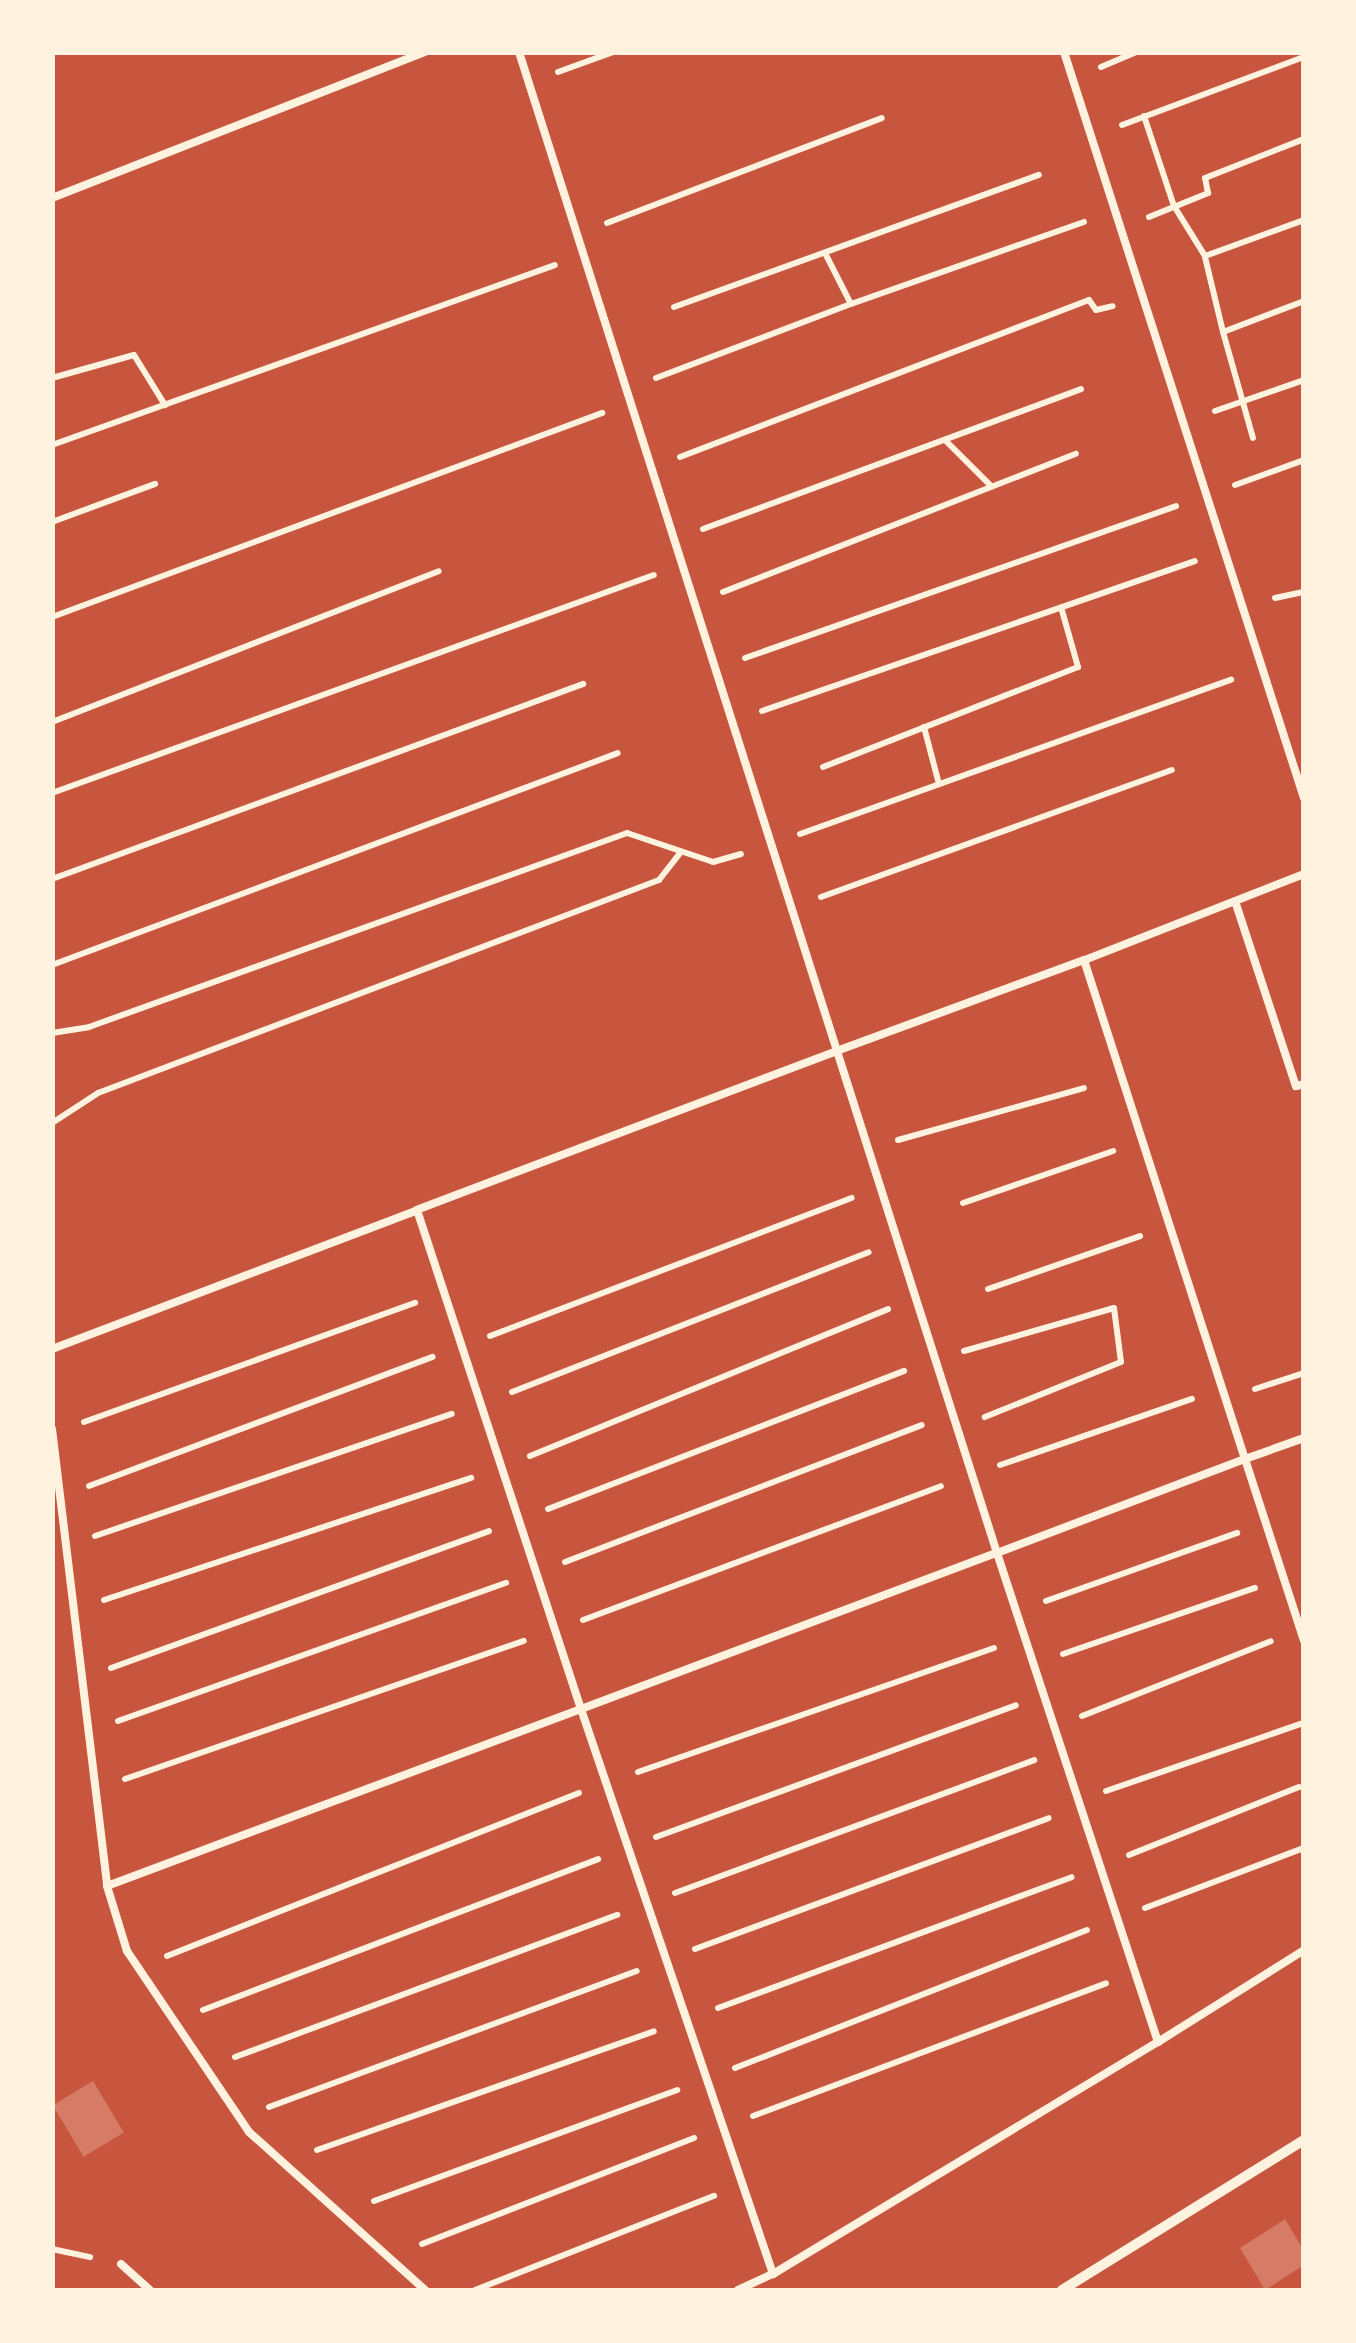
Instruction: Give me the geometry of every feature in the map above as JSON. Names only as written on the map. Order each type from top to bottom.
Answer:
[{"type":"street","points":[[1062,2290],[1304,2140]]},
{"type":"lane","points":[[52,198],[425,52]]},
{"type":"lane","points":[[520,52],[1080,1804],[1097,1868],[1118,1918],[1158,2042]]},
{"type":"lane","points":[[1064,52],[1304,798]]},
{"type":"lane","points":[[52,1348],[1304,874]]},
{"type":"lane","points":[[1235,901],[1296,1086],[1304,1084]]},
{"type":"lane","points":[[1084,960],[1304,1641]]},
{"type":"lane","points":[[418,1210],[477,1406],[502,1468],[772,2274]]},
{"type":"lane","points":[[53,1431],[106,1886],[138,1967],[239,2118],[425,2290]]},
{"type":"lane","points":[[106,1886],[1304,1438]]},
{"type":"lane","points":[[738,2290],[772,2274],[1304,1950]]},
{"type":"lane","points":[[120,2264],[150,2290]]},
{"type":"path","points":[[529,83],[613,52]]},
{"type":"path","points":[[1092,136],[1304,57]]},
{"type":"path","points":[[1144,116],[1174,206],[1205,256],[1252,438]]},
{"type":"path","points":[[577,234],[882,118]]},
{"type":"path","points":[[1120,228],[1208,193],[1205,178],[1304,139]]},
{"type":"path","points":[[674,307],[1039,175]]},
{"type":"path","points":[[626,389],[850,304],[1115,212]]},
{"type":"path","points":[[1205,256],[1304,220]]},
{"type":"path","points":[[825,253],[850,304]]},
{"type":"path","points":[[52,445],[584,254]]},
{"type":"path","points":[[652,468],[1089,300],[1096,310],[1143,298]]},
{"type":"path","points":[[1223,332],[1304,301]]},
{"type":"path","points":[[52,378],[134,355],[164,404]]},
{"type":"path","points":[[1183,422],[1304,380]]},
{"type":"path","points":[[674,540],[1081,389]]},
{"type":"path","points":[[52,617],[631,402]]},
{"type":"path","points":[[944,440],[992,487]]},
{"type":"path","points":[[695,603],[1076,454]]},
{"type":"path","points":[[715,668],[1304,460]]},
{"type":"path","points":[[52,522],[155,484]]},
{"type":"path","points":[[732,721],[1224,551]]},
{"type":"path","points":[[52,794],[683,565]]},
{"type":"path","points":[[52,722],[440,571]]},
{"type":"path","points":[[823,767],[1078,667],[1061,607]]},
{"type":"path","points":[[52,1033],[88,1027],[627,833],[714,862],[1262,669]]},
{"type":"path","points":[[52,879],[583,684]]},
{"type":"path","points":[[924,727],[939,784]]},
{"type":"path","points":[[52,965],[618,753]]},
{"type":"path","points":[[792,908],[1172,770]]},
{"type":"path","points":[[52,1124],[98,1093],[659,880],[682,852]]},
{"type":"path","points":[[868,1149],[1084,1088]]},
{"type":"path","points":[[964,1203],[1142,1141]]},
{"type":"path","points":[[60,1497],[881,1186]]},
{"type":"path","points":[[988,1289],[1169,1225]]},
{"type":"path","points":[[66,1546],[477,1406],[898,1240]]},
{"type":"path","points":[[53,1431],[444,1292]]},
{"type":"path","points":[[92,1604],[502,1468],[916,1298]]},
{"type":"path","points":[[82,1679],[519,1520],[936,1359],[1114,1308],[1121,1362],[978,1420]]},
{"type":"path","points":[[1226,1399],[1304,1373]]},
{"type":"path","points":[[96,1790],[556,1630],[972,1474],[1222,1388]]},
{"type":"path","points":[[88,1731],[536,1573],[953,1413]]},
{"type":"path","points":[[1017,1612],[1266,1523]]},
{"type":"path","points":[[1034,1664],[1284,1578]]},
{"type":"path","points":[[1054,1727],[1300,1629]]},
{"type":"path","points":[[138,1967],[606,1783],[1011,1642]]},
{"type":"path","points":[[174,2021],[1044,1695]]},
{"type":"path","points":[[239,2118],[1304,1723]]},
{"type":"path","points":[[206,2068],[1062,1750]]},
{"type":"path","points":[[283,2162],[686,2020],[1097,1868],[1299,1787]]},
{"type":"path","points":[[340,2213],[706,2079],[1304,1848]]},
{"type":"path","points":[[388,2257],[1135,1972]]},
{"type":"path","points":[[475,2290],[743,2184]]},
{"type":"building","points":[[93,2081],[124,2132],[84,2157],[53,2105]]},
{"type":"building","points":[[1285,2219],[1304,2251],[1304,2265],[1265,2290],[1240,2248]]}]
